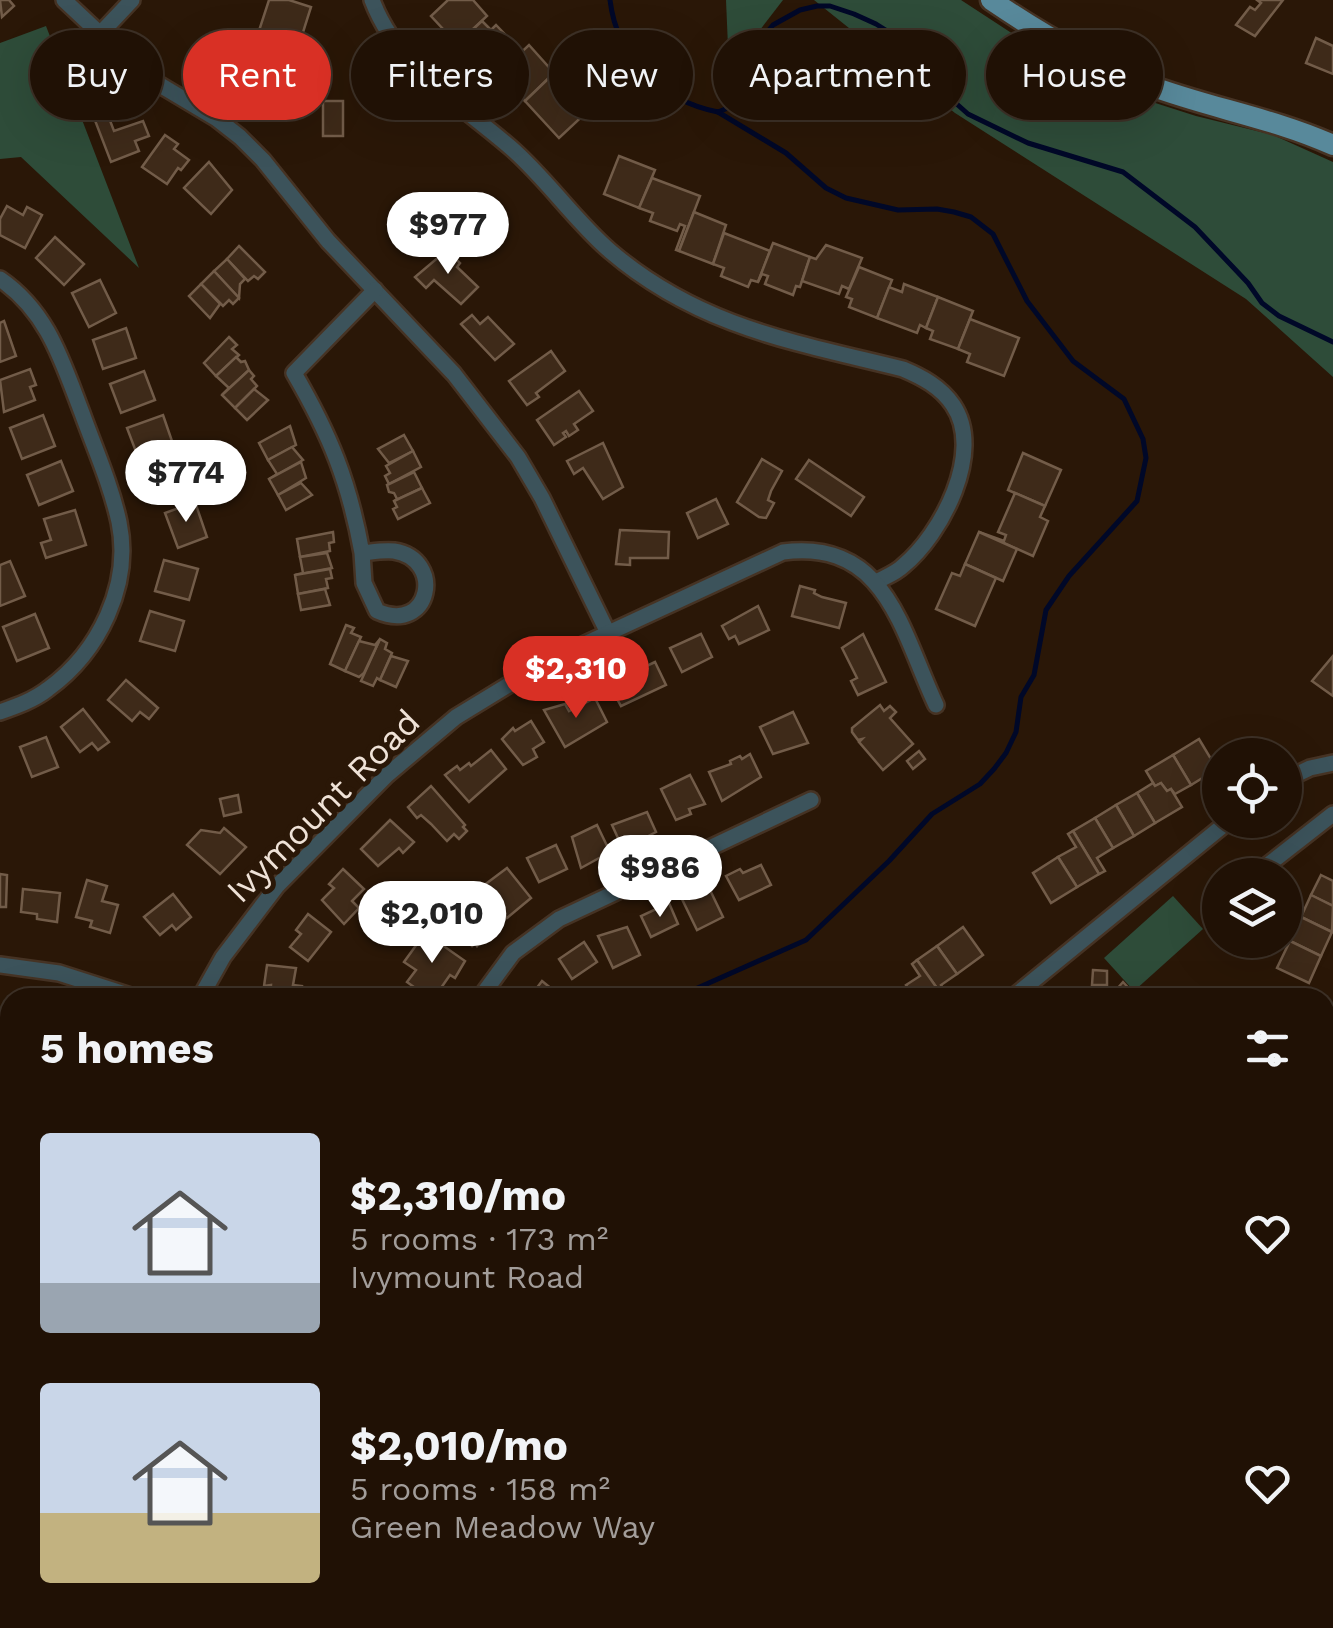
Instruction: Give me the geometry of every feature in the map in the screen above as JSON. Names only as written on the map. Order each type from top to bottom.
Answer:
[{"type":"main road","points":[[991,0],[1075,53],[1115,72],[1273,121],[1333,145]]},
{"type":"street","points":[[64,0],[96,30]]},
{"type":"street","points":[[104,30],[132,0]]},
{"type":"street","points":[[372,0],[381,23],[408,60],[532,166],[608,249],[665,292],[693,308],[762,334],[903,369],[924,378],[954,405],[962,422],[965,445],[950,500],[936,530],[914,556],[876,582]]},
{"type":"street","points":[[163,87],[240,136],[454,374],[518,457],[608,633]]},
{"type":"street","points":[[0,280],[36,310],[58,350],[112,492],[122,550],[120,579],[111,605],[98,636],[84,656],[48,690],[0,712]]},
{"type":"street","points":[[362,553],[391,551],[412,558],[426,578],[423,602],[402,616],[377,611],[364,583],[354,511],[334,446],[294,373],[375,290]]},
{"type":"street","name":"Ivymount Road","points":[[206,988],[232,944],[277,886],[421,744],[496,690],[783,552],[830,552],[862,567],[876,582],[936,705]]},
{"type":"street","points":[[1302,774],[1333,762]]},
{"type":"street","points":[[488,988],[513,954],[559,919],[811,800]]},
{"type":"street","points":[[1277,858],[1333,814]]},
{"type":"street","points":[[1024,988],[1208,838]]},
{"type":"street","points":[[0,965],[59,973],[105,988]]},
{"type":"green space","points":[[726,0],[783,0],[760,30],[727,30]]},
{"type":"green space","points":[[814,0],[961,0],[1007,30],[986,30],[986,120],[1163,120],[1163,105],[1273,135],[1333,162],[1333,377],[1246,299],[966,120],[966,30],[851,30]]},
{"type":"green space","points":[[30,32],[30,120],[82,120],[139,268],[21,157],[0,159],[0,43]]},
{"type":"green space","points":[[1173,896],[1202,930],[1137,988],[1131,988],[1104,958]]},
{"type":"building","points":[[0,0],[9,0],[14,6],[2,17]]},
{"type":"building","points":[[269,0],[289,0],[311,7],[304,30],[259,30]]},
{"type":"building","points":[[448,0],[473,0],[487,16],[472,30],[444,30],[431,16]]},
{"type":"building","points":[[1257,0],[1283,0],[1255,36],[1236,25],[1250,7],[1255,10],[1261,3]]},
{"type":"building","points":[[482,21],[491,30],[472,30]]},
{"type":"building","points":[[1316,38],[1333,46],[1333,74],[1306,63]]},
{"type":"building","points":[[529,45],[549,67],[549,78],[529,97]]},
{"type":"building","points":[[549,78],[549,120],[578,120],[559,138],[529,105],[529,97]]},
{"type":"building","points":[[331,101],[343,101],[343,136],[323,136],[323,120],[331,120]]},
{"type":"building","points":[[95,120],[110,120],[114,131],[143,121],[149,136],[135,141],[139,151],[111,162]]},
{"type":"building","points":[[165,135],[178,144],[174,149],[189,160],[167,184],[142,167]]},
{"type":"building","points":[[619,156],[655,170],[639,208],[604,194]]},
{"type":"building","points":[[209,162],[232,190],[211,214],[184,188]]},
{"type":"building","points":[[652,178],[700,196],[679,251],[676,250],[685,226],[680,224],[677,231],[650,221],[653,213],[639,208]]},
{"type":"building","points":[[7,206],[23,215],[27,207],[42,215],[25,248],[0,235],[0,219]]},
{"type":"building","points":[[694,212],[726,225],[713,264],[679,251]]},
{"type":"building","points":[[724,233],[770,251],[758,282],[751,280],[748,287],[721,276],[724,268],[713,264]]},
{"type":"building","points":[[55,237],[84,264],[64,285],[36,258]]},
{"type":"building","points":[[773,243],[810,257],[800,287],[796,286],[793,295],[765,284],[768,276],[762,274],[758,282]]},
{"type":"building","points":[[826,245],[862,258],[849,289],[842,286],[839,294],[802,281],[810,257],[816,259]]},
{"type":"building","points":[[239,246],[265,272],[258,279],[254,276],[248,281],[227,259]]},
{"type":"building","points":[[447,250],[460,263],[457,267],[478,287],[461,304],[434,280],[426,288],[415,277]]},
{"type":"building","points":[[227,259],[245,279],[240,284],[239,298],[214,271]]},
{"type":"building","points":[[859,267],[892,280],[877,318],[849,307],[852,299],[846,297]]},
{"type":"building","points":[[214,271],[239,298],[233,304],[229,300],[223,306],[201,284]]},
{"type":"building","points":[[100,280],[116,313],[89,327],[72,293]]},
{"type":"building","points":[[201,284],[220,304],[210,318],[189,296]]},
{"type":"building","points":[[904,284],[938,297],[926,328],[920,325],[917,333],[877,318],[889,287],[902,292]]},
{"type":"building","points":[[938,297],[973,311],[958,349],[930,339],[933,331],[926,328]]},
{"type":"building","points":[[472,315],[480,324],[488,317],[514,344],[495,360],[461,324]]},
{"type":"building","points":[[970,319],[1019,338],[1004,376],[967,362],[970,354],[958,349]]},
{"type":"building","points":[[4,321],[16,356],[0,362],[0,323]]},
{"type":"building","points":[[126,328],[136,358],[103,369],[93,340]]},
{"type":"building","points":[[229,337],[237,345],[232,349],[239,355],[216,376],[204,363]]},
{"type":"building","points":[[551,351],[565,371],[527,405],[509,381]]},
{"type":"building","points":[[236,357],[245,361],[249,370],[222,395],[229,388],[216,376]]},
{"type":"building","points":[[30,369],[36,385],[30,387],[35,400],[4,412],[0,380]]},
{"type":"building","points":[[249,370],[257,386],[235,408],[222,395]]},
{"type":"building","points":[[144,371],[155,400],[121,413],[110,384]]},
{"type":"building","points":[[254,389],[268,400],[247,420],[235,408]]},
{"type":"building","points":[[579,391],[593,411],[574,424],[578,430],[569,436],[566,431],[566,437],[554,445],[537,420]]},
{"type":"building","points":[[43,415],[55,446],[22,459],[10,428]]},
{"type":"building","points":[[163,415],[173,444],[138,457],[127,428]]},
{"type":"building","points":[[290,426],[296,445],[268,460],[259,443]]},
{"type":"building","points":[[404,435],[413,451],[389,463],[378,449]]},
{"type":"building","points":[[603,443],[623,487],[603,499],[583,468],[574,474],[567,461]]},
{"type":"building","points":[[292,447],[303,460],[269,479],[277,474],[268,460]]},
{"type":"building","points":[[413,451],[421,467],[389,484],[386,466]]},
{"type":"building","points":[[1023,453],[1061,470],[1045,506],[1008,490]]},
{"type":"building","points":[[762,459],[782,471],[771,491],[768,500],[774,503],[766,518],[737,502]]},
{"type":"building","points":[[176,460],[186,489],[153,502],[142,473]]},
{"type":"building","points":[[809,460],[864,497],[851,516],[796,479]]},
{"type":"building","points":[[61,461],[73,491],[39,505],[27,475]]},
{"type":"building","points":[[301,462],[306,478],[278,495],[269,479]]},
{"type":"building","points":[[414,472],[422,488],[394,501],[397,499],[387,485]]},
{"type":"building","points":[[301,483],[312,495],[286,510],[278,495]]},
{"type":"building","points":[[422,488],[430,503],[398,519],[394,501]]},
{"type":"building","points":[[1015,493],[1045,506],[1040,517],[1048,521],[1033,556],[979,532],[1004,541],[1006,535],[998,532]]},
{"type":"building","points":[[716,499],[728,524],[698,538],[687,513]]},
{"type":"building","points":[[195,502],[207,537],[178,548],[165,513]]},
{"type":"building","points":[[75,510],[86,545],[46,558],[41,543],[51,540],[44,519]]},
{"type":"building","points":[[620,530],[669,532],[668,558],[630,558],[630,565],[616,564]]},
{"type":"building","points":[[333,532],[330,551],[300,557],[297,539]]},
{"type":"building","points":[[979,532],[1017,549],[1003,581],[965,564]]},
{"type":"building","points":[[327,553],[332,568],[295,575],[303,573],[300,557]]},
{"type":"building","points":[[164,560],[198,569],[189,600],[155,591]]},
{"type":"building","points":[[10,561],[25,596],[0,606],[0,565]]},
{"type":"building","points":[[965,564],[996,578],[975,626],[936,609],[952,573],[960,576]]},
{"type":"building","points":[[330,569],[328,588],[298,594],[295,575]]},
{"type":"building","points":[[800,586],[846,603],[839,628],[792,616]]},
{"type":"building","points":[[325,589],[330,605],[301,610],[298,594]]},
{"type":"building","points":[[758,606],[769,630],[739,644],[735,636],[729,639],[722,626]]},
{"type":"building","points":[[150,611],[184,621],[175,651],[140,641]]},
{"type":"building","points":[[35,614],[49,648],[17,661],[3,627]]},
{"type":"building","points":[[346,625],[354,628],[351,633],[361,637],[345,671],[330,664]]},
{"type":"building","points":[[701,634],[712,657],[682,672],[670,648]]},
{"type":"building","points":[[863,634],[886,682],[858,695],[851,681],[857,678],[842,648]]},
{"type":"building","points":[[380,639],[392,653],[380,680],[377,678],[373,686],[361,681]]},
{"type":"building","points":[[380,639],[364,673],[359,677],[345,671],[359,641],[375,645]]},
{"type":"building","points":[[391,656],[408,661],[396,687],[380,680]]},
{"type":"building","points":[[1333,656],[1333,696],[1312,681]]},
{"type":"building","points":[[655,662],[666,685],[621,706],[605,677],[619,671],[621,676],[632,673]]},
{"type":"building","points":[[126,680],[158,708],[149,719],[140,712],[132,721],[108,700]]},
{"type":"building","points":[[595,698],[607,722],[565,747],[544,710],[565,704],[569,711]]},
{"type":"building","points":[[880,705],[884,711],[890,706],[896,712],[890,718],[913,744],[883,770],[859,742],[862,739],[858,740],[852,732]]},
{"type":"building","points":[[83,709],[109,742],[98,750],[92,743],[80,752],[61,727]]},
{"type":"building","points":[[793,712],[808,743],[773,754],[760,727]]},
{"type":"building","points":[[531,721],[544,742],[533,749],[537,757],[523,765],[502,739],[513,728],[515,731]]},
{"type":"building","points":[[46,737],[58,767],[32,777],[20,747]]},
{"type":"building","points":[[1199,739],[1202,778],[1191,785],[1173,755]]},
{"type":"building","points":[[491,750],[506,769],[469,802],[445,775],[457,766],[460,770],[469,763],[471,766]]},
{"type":"building","points":[[919,751],[925,759],[913,769],[907,761]]},
{"type":"building","points":[[750,754],[761,777],[722,801],[709,772]]},
{"type":"building","points":[[1173,755],[1191,785],[1175,794],[1161,783],[1155,786],[1146,771]]},
{"type":"building","points":[[690,775],[705,804],[689,809],[691,814],[676,820],[661,789]]},
{"type":"building","points":[[1153,783],[1161,783],[1167,791],[1171,789],[1182,807],[1155,823],[1137,793]]},
{"type":"building","points":[[431,786],[465,825],[467,831],[459,839],[454,834],[447,841],[408,807]]},
{"type":"building","points":[[1137,793],[1155,823],[1134,836],[1116,805]]},
{"type":"building","points":[[238,795],[241,812],[224,816],[220,799]]},
{"type":"building","points":[[1116,805],[1134,836],[1113,848],[1095,818]]},
{"type":"building","points":[[647,812],[656,832],[623,849],[612,825]]},
{"type":"building","points":[[1095,818],[1113,848],[1097,858],[1105,871],[1099,874],[1073,831]]},
{"type":"building","points":[[390,820],[414,842],[403,853],[399,848],[378,866],[361,849]]},
{"type":"building","points":[[597,825],[610,852],[581,868],[572,837]]},
{"type":"building","points":[[224,828],[246,847],[220,874],[187,845],[201,830],[220,833]]},
{"type":"building","points":[[1073,831],[1099,874],[1077,887],[1058,857],[1076,847],[1068,834]]},
{"type":"building","points":[[556,845],[567,869],[539,882],[527,858]]},
{"type":"building","points":[[1058,857],[1077,887],[1051,903],[1033,873]]},
{"type":"building","points":[[761,865],[771,885],[739,900],[726,876]]},
{"type":"building","points":[[507,868],[531,898],[507,918],[483,886]]},
{"type":"building","points":[[343,869],[364,889],[352,901],[359,908],[344,924],[322,900],[334,888],[329,884]]},
{"type":"building","points":[[0,874],[7,875],[6,907],[0,907]]},
{"type":"building","points":[[1321,875],[1333,881],[1333,906],[1311,895]]},
{"type":"building","points":[[87,880],[107,886],[102,901],[118,905],[110,933],[90,927],[92,921],[76,917]]},
{"type":"building","points":[[23,889],[60,893],[57,922],[21,912]]},
{"type":"building","points":[[710,890],[723,917],[697,930],[681,897]]},
{"type":"building","points":[[173,894],[191,917],[176,930],[172,925],[160,935],[144,917]]},
{"type":"building","points":[[1311,895],[1333,906],[1332,932],[1302,917]]},
{"type":"building","points":[[470,902],[493,923],[477,946],[449,925]]},
{"type":"building","points":[[669,903],[678,924],[651,937],[641,916]]},
{"type":"building","points":[[308,914],[331,932],[308,961],[290,947],[301,934],[296,930]]},
{"type":"building","points":[[1302,917],[1332,932],[1321,956],[1302,947]]},
{"type":"building","points":[[627,927],[640,955],[613,968],[598,936]]},
{"type":"building","points":[[963,927],[983,955],[957,974],[937,946]]},
{"type":"building","points":[[425,933],[465,961],[455,978],[450,975],[441,988],[415,988],[407,982],[416,970],[404,962]]},
{"type":"building","points":[[584,942],[597,962],[572,979],[559,959]]},
{"type":"building","points":[[937,946],[957,974],[941,985],[943,988],[937,988],[917,960]]},
{"type":"building","points":[[1302,947],[1321,956],[1309,983],[1277,968],[1282,958],[1302,958]]},
{"type":"building","points":[[917,960],[937,988],[908,988],[906,985],[920,976],[912,964]]},
{"type":"building","points":[[267,965],[296,968],[293,985],[302,986],[271,988],[264,986]]},
{"type":"building","points":[[1093,970],[1107,971],[1107,985],[1092,985]]},
{"type":"waterway","points":[[610,0],[622,41],[646,74],[678,98],[718,112],[738,104],[749,92],[763,37],[773,25],[800,10],[817,6],[830,6],[876,24],[916,49],[932,82],[968,114],[1028,143],[1123,172],[1195,227],[1262,303],[1279,316],[1333,342]]},
{"type":"waterway","points":[[698,988],[806,940],[932,814],[980,784],[994,769],[1016,732],[1021,697],[1034,675],[1046,610],[1069,576],[1137,501],[1146,458],[1143,439],[1124,399],[1073,361],[1027,301],[993,234],[971,217],[954,212],[898,210],[846,198],[826,188],[786,153],[731,120]]}]
